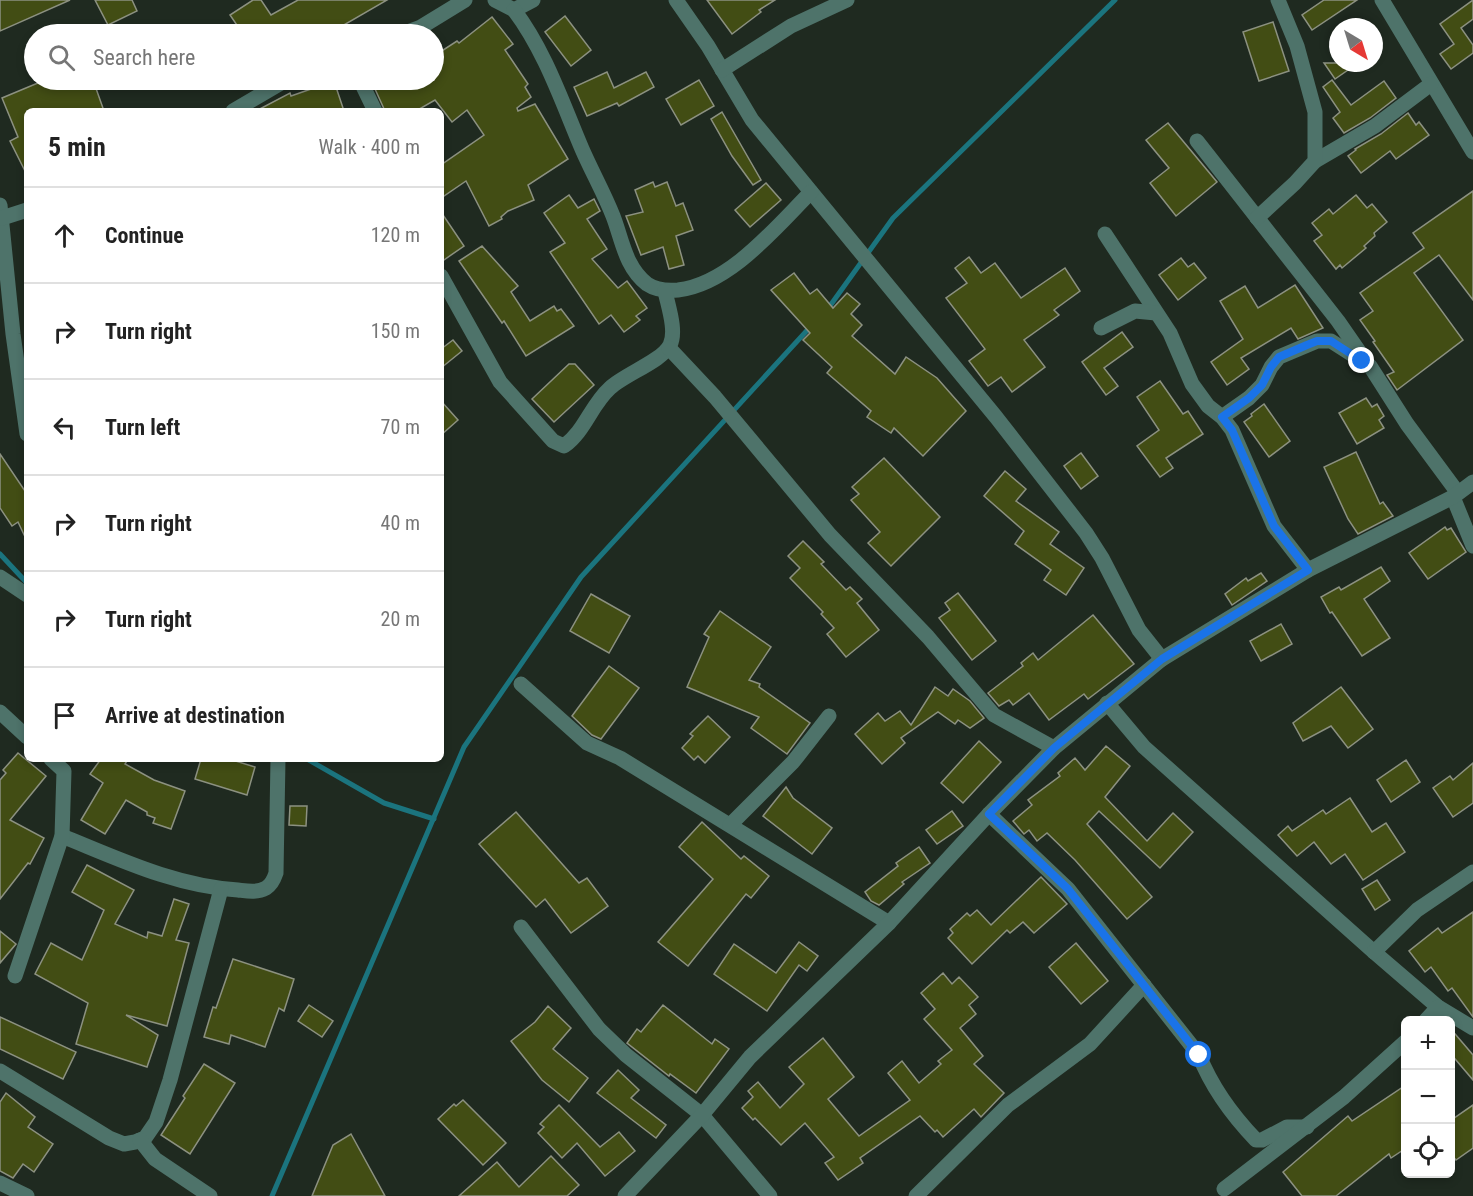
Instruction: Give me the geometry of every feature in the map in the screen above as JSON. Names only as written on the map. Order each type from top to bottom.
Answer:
[{"type":"street","points":[[426,24],[465,0]]},
{"type":"street","points":[[495,0],[514,10],[540,52],[613,216],[629,263],[648,285],[665,291],[694,288],[726,270],[758,246],[811,192]]},
{"type":"street","points":[[514,10],[533,0]]},
{"type":"street","points":[[676,0],[752,120],[996,417],[1086,533],[1102,558],[1139,630],[1162,659]]},
{"type":"street","points":[[722,70],[791,26],[847,0]]},
{"type":"street","points":[[1278,0],[1297,46],[1315,112],[1315,161]]},
{"type":"street","points":[[1382,0],[1473,152]]},
{"type":"street","points":[[1257,218],[1315,161],[1375,126],[1431,84]]},
{"type":"street","points":[[238,108],[269,90]]},
{"type":"street","points":[[365,90],[374,108]]},
{"type":"street","points":[[1197,141],[1338,321],[1376,374],[1456,495],[1473,546]]},
{"type":"street","points":[[24,210],[1,211],[12,334],[24,414]]},
{"type":"street","points":[[1105,234],[1170,333],[1192,384],[1208,406],[1222,417],[1232,430],[1274,526],[1308,570]]},
{"type":"street","points":[[444,281],[500,382],[553,441],[564,446],[575,438],[596,403],[609,388],[622,377],[660,357],[669,348],[673,337],[665,291]]},
{"type":"street","points":[[1101,328],[1135,311],[1156,313]]},
{"type":"street","points":[[1222,417],[1249,398],[1262,385],[1279,357],[1317,341],[1331,341],[1370,366],[1376,374]]},
{"type":"street","points":[[669,348],[715,397],[830,535],[928,637],[994,715],[1054,748]]},
{"type":"street","points":[[625,1196],[702,1114],[750,1057],[889,923],[989,814],[1054,748],[1107,703],[1162,659],[1308,570],[1456,495],[1473,482]]},
{"type":"street","points":[[0,577],[24,593]]},
{"type":"street","points":[[521,684],[587,743],[620,758],[889,923]]},
{"type":"street","points":[[1107,703],[1144,747],[1374,952],[1438,1007],[1473,1028]]},
{"type":"street","points":[[0,712],[24,734]]},
{"type":"street","points":[[730,825],[793,762],[829,716]]},
{"type":"street","points":[[15,976],[62,836],[64,771],[54,762]]},
{"type":"street","points":[[62,836],[141,869],[170,878],[221,889],[260,890],[270,885],[276,873],[278,762]]},
{"type":"street","points":[[989,814],[1068,889],[1199,1055],[1211,1084],[1256,1140],[1262,1140],[1287,1127],[1307,1126]]},
{"type":"street","points":[[1374,952],[1417,910],[1473,872]]},
{"type":"street","points":[[0,1071],[109,1138],[124,1144],[145,1138],[152,1131],[156,1122],[170,1080],[221,889]]},
{"type":"street","points":[[520,927],[599,1029],[626,1055],[702,1114],[770,1196]]},
{"type":"street","points":[[916,1196],[1008,1105],[1090,1044],[1144,985]]},
{"type":"street","points":[[1430,1016],[1438,1007]]},
{"type":"street","points":[[1224,1189],[1344,1097],[1401,1046]]},
{"type":"street","points":[[140,1140],[155,1159],[210,1196]]},
{"type":"street","points":[[0,1183],[27,1196]]},
{"type":"building","points":[[0,0],[70,0],[0,31]]},
{"type":"building","points":[[95,0],[132,0],[137,11],[107,24]]},
{"type":"building","points":[[253,0],[261,0],[271,15],[298,0],[387,0],[345,24],[236,24],[230,15]]},
{"type":"building","points":[[707,0],[775,0],[759,10],[761,12],[732,34]]},
{"type":"building","points":[[1324,0],[1357,0],[1312,30],[1302,15]]},
{"type":"building","points":[[1473,0],[1473,19],[1461,28],[1473,45],[1473,53],[1451,69],[1440,54],[1454,44],[1440,24]]},
{"type":"building","points":[[565,16],[591,50],[571,66],[545,32]]},
{"type":"building","points":[[492,17],[513,44],[505,50],[528,84],[525,87],[531,97],[517,108],[518,111],[535,104],[568,159],[528,185],[534,200],[508,211],[501,217],[502,219],[489,226],[466,181],[444,196],[444,163],[484,135],[467,110],[452,122],[444,112],[444,108],[441,108],[435,100],[421,108],[384,108],[375,90],[444,90],[444,49],[457,41],[459,43]]},
{"type":"building","points":[[1273,22],[1289,71],[1259,81],[1243,32]]},
{"type":"building","points":[[607,72],[614,88],[646,72],[654,87],[619,106],[617,103],[587,116],[574,87]]},
{"type":"building","points":[[1330,72],[1345,72],[1335,79]]},
{"type":"building","points":[[699,80],[714,106],[681,125],[666,99]]},
{"type":"building","points":[[1332,80],[1351,105],[1384,81],[1396,98],[1370,118],[1344,133],[1333,118],[1340,112],[1323,87]]},
{"type":"building","points":[[24,89],[97,90],[103,108],[24,108],[24,169],[10,141],[18,137],[2,98]]},
{"type":"building","points":[[308,90],[337,90],[343,108],[262,108],[290,93],[291,96]]},
{"type":"building","points":[[722,112],[761,180],[753,185],[732,156],[711,119]]},
{"type":"building","points":[[1408,113],[1416,125],[1419,122],[1429,135],[1396,159],[1390,151],[1361,173],[1348,156]]},
{"type":"building","points":[[1168,123],[1217,182],[1176,216],[1150,183],[1169,168],[1146,140]]},
{"type":"building","points":[[653,182],[655,187],[667,182],[676,206],[683,203],[693,230],[676,236],[684,265],[669,269],[663,247],[641,255],[626,216],[643,212],[635,190]]},
{"type":"building","points":[[766,183],[781,200],[750,227],[735,210]]},
{"type":"building","points":[[1473,191],[1473,300],[1439,255],[1414,273],[1463,340],[1397,390],[1387,375],[1394,372],[1360,320],[1373,311],[1360,293],[1424,248],[1413,233]]},
{"type":"building","points":[[569,195],[578,208],[594,199],[600,211],[587,219],[607,249],[592,259],[618,288],[627,281],[647,308],[636,316],[640,320],[624,332],[611,315],[599,324],[550,252],[565,243],[544,213]]},
{"type":"building","points":[[1356,195],[1367,208],[1372,204],[1387,222],[1374,233],[1375,236],[1364,246],[1366,248],[1342,268],[1340,265],[1336,269],[1314,241],[1322,235],[1312,223],[1329,209],[1333,214]]},
{"type":"building","points":[[444,216],[464,246],[444,260]]},
{"type":"building","points":[[482,246],[518,286],[511,292],[530,321],[554,306],[557,311],[561,309],[574,326],[526,356],[504,321],[502,323],[459,261]]},
{"type":"building","points":[[969,257],[981,273],[995,263],[1021,298],[1065,268],[1080,291],[1054,310],[1059,315],[1024,340],[1045,367],[1012,392],[1001,377],[988,386],[969,361],[985,349],[946,298],[967,283],[955,268]]},
{"type":"building","points":[[1181,258],[1188,267],[1194,263],[1206,278],[1178,300],[1159,275]]},
{"type":"building","points":[[794,273],[810,294],[817,289],[833,308],[847,293],[860,304],[851,314],[862,325],[852,336],[895,374],[906,357],[937,378],[966,411],[923,456],[894,428],[891,433],[867,417],[871,411],[827,373],[832,367],[803,340],[810,333],[771,290]]},
{"type":"building","points":[[1295,285],[1323,328],[1298,339],[1291,328],[1241,358],[1249,369],[1227,385],[1211,362],[1243,339],[1220,301],[1245,286],[1258,308]]},
{"type":"building","points":[[1122,332],[1133,347],[1104,368],[1118,386],[1106,395],[1082,362]]},
{"type":"building","points":[[453,340],[462,351],[444,366],[444,347]]},
{"type":"building","points":[[569,364],[575,364],[594,385],[554,422],[532,399]]},
{"type":"building","points":[[1160,381],[1183,414],[1188,411],[1203,434],[1166,458],[1173,468],[1160,477],[1137,446],[1159,430],[1137,397]]},
{"type":"building","points":[[1366,398],[1372,407],[1377,404],[1384,416],[1379,420],[1384,428],[1357,444],[1339,413]]},
{"type":"building","points":[[444,404],[458,420],[444,432]]},
{"type":"building","points":[[1264,404],[1290,441],[1269,457],[1244,422]]},
{"type":"building","points":[[1356,452],[1380,504],[1383,502],[1393,516],[1358,534],[1348,519],[1324,467]]},
{"type":"building","points":[[1081,453],[1098,476],[1081,489],[1064,466]]},
{"type":"building","points":[[0,454],[24,490],[24,535],[18,522],[12,526],[0,508]]},
{"type":"building","points":[[884,458],[940,517],[891,566],[868,543],[880,532],[851,500],[859,494],[852,487]]},
{"type":"building","points":[[1005,471],[1026,489],[1016,501],[1059,532],[1050,544],[1084,568],[1066,595],[1044,580],[1051,570],[1015,544],[1024,531],[984,496]]},
{"type":"building","points":[[1445,527],[1447,530],[1451,528],[1466,552],[1428,579],[1409,553]]},
{"type":"building","points":[[803,541],[824,562],[821,564],[846,590],[850,587],[862,599],[857,603],[879,630],[846,657],[827,634],[834,628],[821,614],[823,612],[790,578],[800,568],[788,556]]},
{"type":"building","points":[[1381,567],[1390,581],[1364,599],[1390,638],[1362,656],[1321,597],[1339,587],[1341,590]]},
{"type":"building","points":[[1261,573],[1267,581],[1232,605],[1225,594],[1246,578],[1248,581]]},
{"type":"building","points":[[958,593],[996,641],[972,660],[939,618],[950,610],[945,603]]},
{"type":"building","points":[[591,594],[630,616],[609,653],[570,631]]},
{"type":"building","points":[[720,611],[771,647],[749,680],[760,684],[759,687],[810,723],[787,754],[751,728],[759,717],[687,687],[709,637],[704,634]]},
{"type":"building","points":[[1093,615],[1134,664],[1088,699],[1084,694],[1049,720],[1029,693],[1013,705],[1009,700],[999,706],[988,693],[1023,666],[1021,663],[1033,653],[1038,660]]},
{"type":"building","points":[[1281,624],[1292,644],[1261,661],[1250,641]]},
{"type":"building","points":[[609,666],[639,688],[601,739],[592,735],[572,716]]},
{"type":"building","points":[[935,687],[948,696],[953,689],[970,701],[984,718],[970,728],[958,720],[955,724],[938,712],[901,738],[905,743],[882,764],[855,734],[878,713],[885,721],[900,711],[911,725]]},
{"type":"building","points":[[1341,687],[1373,729],[1348,748],[1331,726],[1303,741],[1293,723]]},
{"type":"building","points":[[708,716],[730,737],[705,763],[698,756],[694,760],[682,748],[693,736],[690,734]]},
{"type":"building","points":[[979,741],[1001,762],[963,803],[941,783]]},
{"type":"building","points":[[1106,746],[1130,766],[1105,797],[1147,841],[1173,813],[1193,832],[1160,868],[1099,811],[1087,824],[1152,897],[1127,919],[1075,860],[1047,833],[1037,841],[1029,830],[1024,834],[1013,821],[1032,805],[1028,800],[1060,776],[1058,773],[1075,758],[1085,770]]},
{"type":"building","points":[[18,753],[24,758],[24,762],[29,762],[46,776],[10,820],[44,838],[30,864],[28,863],[0,899],[0,780],[6,773],[3,770]]},
{"type":"building","points":[[1406,760],[1420,782],[1391,802],[1377,780]]},
{"type":"building","points":[[99,762],[126,762],[125,764],[154,780],[185,791],[171,829],[153,823],[155,818],[126,800],[105,834],[81,820],[103,783],[90,774]]},
{"type":"building","points":[[200,762],[239,762],[255,767],[247,795],[195,779]]},
{"type":"building","points":[[1473,763],[1473,803],[1453,817],[1433,788],[1450,776],[1453,780]]},
{"type":"building","points":[[786,787],[793,798],[832,828],[812,854],[763,816]]},
{"type":"building","points":[[1350,798],[1372,832],[1386,823],[1405,852],[1363,880],[1345,854],[1331,864],[1314,842],[1297,856],[1278,835],[1288,826],[1292,831],[1323,810],[1326,814]]},
{"type":"building","points":[[290,806],[307,806],[306,826],[289,825]]},
{"type":"building","points":[[952,811],[963,826],[937,844],[926,830]]},
{"type":"building","points":[[516,812],[579,883],[587,878],[608,906],[571,933],[545,899],[536,907],[479,844]]},
{"type":"building","points":[[702,822],[741,859],[744,856],[769,876],[751,898],[746,894],[688,966],[658,942],[713,879],[679,847]]},
{"type":"building","points":[[919,847],[930,863],[902,882],[904,884],[879,905],[871,901],[865,892],[898,866],[896,863]]},
{"type":"building","points":[[87,865],[134,890],[115,924],[147,938],[148,932],[162,936],[174,899],[189,904],[176,940],[189,943],[167,1026],[126,1015],[158,1035],[147,1067],[76,1044],[88,1003],[35,974],[51,943],[82,960],[104,910],[72,892]]},
{"type":"building","points":[[1041,877],[1067,904],[1034,933],[1023,922],[1010,933],[1007,930],[972,964],[948,938],[953,933],[950,929],[967,913],[970,916],[977,910],[991,925]]},
{"type":"building","points":[[1377,880],[1390,900],[1375,910],[1362,889]]},
{"type":"building","points":[[1473,912],[1473,1017],[1452,988],[1448,991],[1431,967],[1425,972],[1409,951],[1438,928],[1442,933]]},
{"type":"building","points":[[0,931],[16,944],[0,963]]},
{"type":"building","points":[[799,942],[818,956],[807,971],[799,965],[767,1011],[714,974],[734,944],[776,973]]},
{"type":"building","points":[[1076,943],[1108,981],[1081,1004],[1049,967]]},
{"type":"building","points":[[233,959],[294,979],[284,1011],[279,1008],[265,1047],[231,1035],[229,1044],[204,1037],[213,1007],[216,1008]]},
{"type":"building","points":[[943,973],[952,984],[959,977],[978,997],[969,1005],[976,1014],[960,1028],[983,1056],[974,1064],[1004,1093],[981,1117],[974,1109],[943,1137],[920,1116],[860,1158],[863,1163],[838,1180],[825,1163],[834,1157],[805,1123],[781,1145],[742,1108],[753,1097],[748,1091],[758,1082],[780,1108],[804,1084],[789,1067],[823,1038],[854,1077],[828,1099],[859,1136],[910,1100],[888,1073],[902,1061],[919,1083],[941,1064],[938,1061],[952,1050],[924,1019],[935,1009],[921,993]]},
{"type":"building","points":[[309,1005],[333,1021],[322,1037],[298,1021]]},
{"type":"building","points":[[663,1005],[712,1044],[715,1039],[729,1049],[696,1093],[670,1074],[669,1076],[627,1043],[637,1029],[641,1032]]},
{"type":"building","points":[[548,1006],[571,1028],[553,1049],[588,1078],[569,1102],[542,1080],[511,1041],[535,1022]]},
{"type":"building","points":[[0,1017],[76,1052],[63,1079],[0,1049]]},
{"type":"building","points":[[1455,1034],[1473,1055],[1473,1080],[1455,1059]]},
{"type":"building","points":[[204,1064],[235,1083],[190,1154],[161,1135]]},
{"type":"building","points":[[618,1070],[639,1090],[631,1098],[666,1125],[656,1138],[597,1093]]},
{"type":"building","points":[[1401,1088],[1401,1151],[1391,1158],[1389,1154],[1336,1196],[1302,1196],[1283,1172],[1348,1116],[1352,1121]]},
{"type":"building","points":[[6,1093],[35,1117],[28,1127],[53,1144],[34,1172],[23,1164],[13,1178],[0,1171],[0,1102]]},
{"type":"building","points":[[463,1100],[506,1143],[483,1165],[438,1119],[454,1104],[456,1106]]},
{"type":"building","points":[[559,1105],[600,1147],[619,1132],[635,1151],[605,1176],[577,1143],[562,1158],[538,1133],[544,1127],[540,1124]]},
{"type":"building","points":[[1473,1105],[1473,1148],[1456,1160],[1455,1159],[1455,1118]]},
{"type":"building","points":[[351,1134],[385,1196],[312,1196],[333,1145]]},
{"type":"building","points":[[551,1156],[579,1185],[567,1196],[459,1196],[497,1162],[519,1187]]},
{"type":"waterway","points":[[827,310],[893,218],[1115,0]]},
{"type":"waterway","points":[[272,1196],[464,747],[581,577],[812,325]]},
{"type":"waterway","points":[[0,554],[24,580]]},
{"type":"waterway","points":[[312,762],[384,803],[434,819]]},
{"type":"route","points":[[1199,1055],[1068,889],[989,814],[1054,748],[1162,659],[1308,570],[1274,526],[1232,430],[1222,417],[1249,398],[1262,385],[1279,357],[1307,345],[1317,341],[1331,341],[1362,361]]}]
